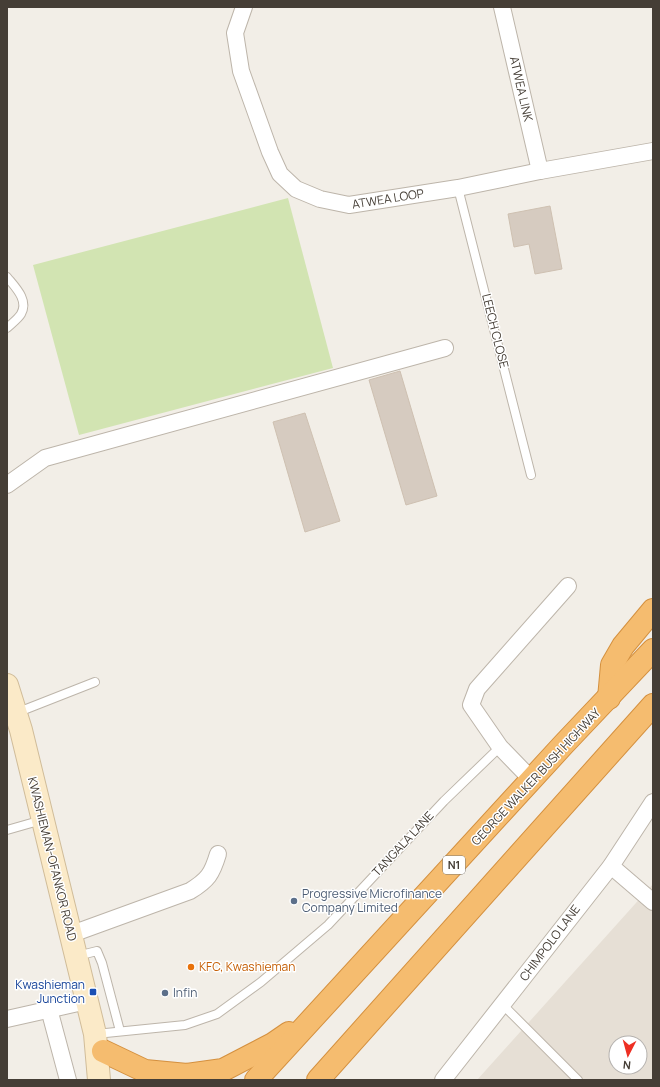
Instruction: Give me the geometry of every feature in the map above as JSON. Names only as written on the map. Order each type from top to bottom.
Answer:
[{"type":"highway","points":[[608,698],[612,666],[623,646],[653,610]]},
{"type":"highway","name":"GEORGE WALKER BUSH HIGHWAY","points":[[256,1080],[653,650]]},
{"type":"highway","points":[[318,1080],[653,705]]},
{"type":"highway","points":[[99,1042],[145,1071],[187,1075],[223,1070],[273,1044],[322,1008]]},
{"type":"main road","name":"KWASHIEMAN-OFANKOR ROAD","points":[[7,685],[16,713],[43,820],[69,935],[76,956],[86,1001],[99,1042],[115,1080]]},
{"type":"main road","name":"KWASHIEMAN-OFANKOR ROAD","points":[[99,1042],[100,1080]]},
{"type":"street","name":"ATWEA LOOP","points":[[244,7],[235,33],[241,72],[270,152],[280,174],[296,189],[320,199],[349,206],[458,188],[540,170],[653,151]]},
{"type":"street","name":"ATWEA LINK","points":[[502,7],[540,170]]},
{"type":"street","points":[[7,485],[45,458],[445,348]]},
{"type":"street","points":[[532,780],[500,747],[471,705],[477,689],[568,586]]},
{"type":"street","name":"CHIMPOLO LANE","points":[[443,1080],[610,866],[653,802]]},
{"type":"street","points":[[69,935],[190,892],[204,883],[213,870],[218,854]]},
{"type":"street","points":[[610,866],[653,902]]},
{"type":"street","points":[[7,1019],[86,1001]]},
{"type":"street","points":[[49,1010],[68,1080]]},
{"type":"lane","name":"LEECH CLOSE","points":[[458,188],[531,475]]},
{"type":"lane","points":[[7,277],[20,293],[24,304],[21,314],[7,328]]},
{"type":"lane","points":[[16,713],[95,682]]},
{"type":"lane","name":"TANGALA LANE","points":[[99,1042],[120,1030],[185,1025],[217,1014],[261,982],[328,925],[444,801],[500,747]]},
{"type":"lane","points":[[7,830],[43,820]]},
{"type":"lane","points":[[76,956],[97,951],[102,962],[120,1030]]},
{"type":"lane","points":[[503,1005],[578,1080]]},
{"type":"shaded area","points":[[653,884],[653,1080],[477,1080]]},
{"type":"green space","points":[[288,198],[333,368],[79,435],[33,265]]},
{"type":"building","points":[[550,206],[562,269],[535,274],[529,244],[514,247],[508,214]]},
{"type":"building","points":[[400,371],[437,496],[406,505],[369,380]]},
{"type":"building","points":[[305,413],[340,521],[305,532],[273,422]]},
{"type":"place","name":"Progressive Microfinance Company Limited","points":[[294,901]]},
{"type":"place","name":"KFC, Kwashieman","points":[[191,967]]},
{"type":"place","name":"Kwashieman Junction","points":[[93,992]]},
{"type":"place","name":"Infin","points":[[165,993]]}]
